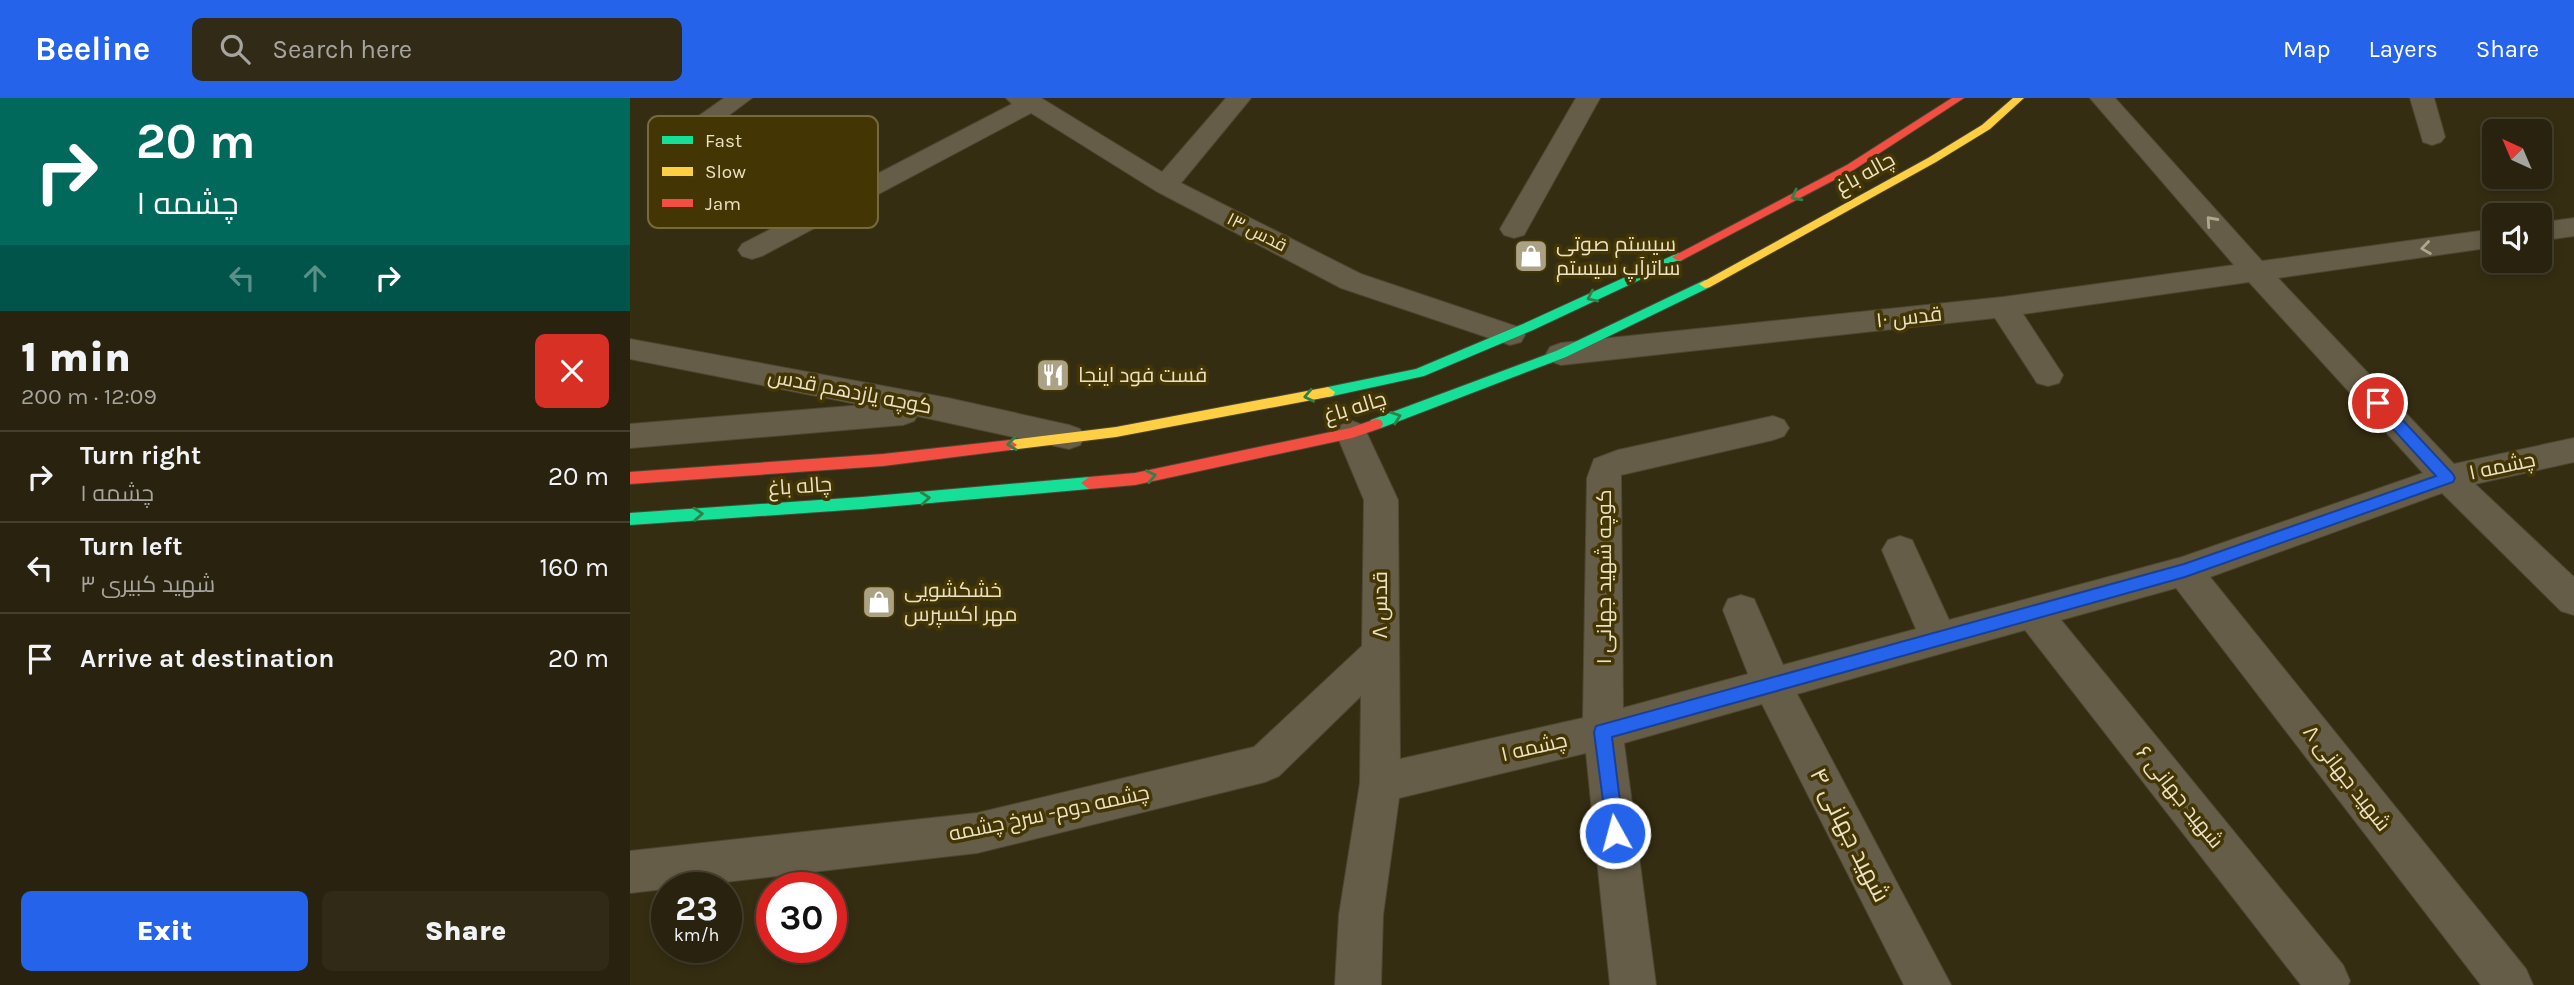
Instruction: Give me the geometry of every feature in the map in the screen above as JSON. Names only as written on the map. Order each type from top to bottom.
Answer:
[{"type":"main road","name":"چاله باغ","points":[[630,478],[883,460],[1069,437],[1224,413],[1419,373],[1510,335],[1702,246],[1851,167],[1959,98]]},
{"type":"main road","name":"چاله باغ","points":[[630,519],[862,503],[1135,479],[1352,433],[1561,354],[1733,270],[1888,186],[1986,127],[2019,98]]},
{"type":"street","points":[[715,116],[740,98]]},
{"type":"street","points":[[1165,185],[1239,98]]},
{"type":"street","points":[[1514,229],[1588,98]]},
{"type":"street","points":[[2102,98],[2256,272],[2447,478],[2574,600]]},
{"type":"street","points":[[2422,98],[2432,138]]},
{"type":"street","points":[[878,181],[1025,100]]},
{"type":"street","name":"قدس ۱۳","points":[[1025,100],[1165,185],[1351,281],[1510,335]]},
{"type":"street","points":[[2552,230],[2574,227]]},
{"type":"street","points":[[752,250],[792,228]]},
{"type":"street","name":"قدس ۱۰","points":[[1561,354],[2003,307],[2482,240]]},
{"type":"street","points":[[2003,307],[2048,375]]},
{"type":"street","name":"کوچه یازدهم قدس","points":[[630,349],[948,410],[1069,437]]},
{"type":"street","points":[[630,436],[948,410]]},
{"type":"street","name":"کوچه شهید جهانی ۱","points":[[1603,732],[1606,468],[1618,462],[1773,428]]},
{"type":"street","name":"قدس ۸","points":[[1352,433],[1381,500],[1380,783],[1361,915],[1358,985]]},
{"type":"street","name":"چشمه ۱","points":[[1380,783],[1603,732],[2185,571],[2447,478],[2574,450]]},
{"type":"street","points":[[1900,550],[1939,639]]},
{"type":"street","name":"۸ شهید جهانی","points":[[2185,571],[2510,985]]},
{"type":"street","name":"۴ شهید جهانی","points":[[1741,610],[1772,685],[1928,985]]},
{"type":"street","name":"۶ شهید جهانی","points":[[2033,613],[2327,981]]},
{"type":"street","name":"چشمه دوم- سرخ چشمه","points":[[630,872],[977,833],[1265,763],[1380,653]]},
{"type":"street","points":[[1603,732],[1633,985]]},
{"type":"traffic: fast","points":[[1328,392],[1419,373],[1528,327],[1678,257]]},
{"type":"traffic: fast","points":[[1376,424],[1561,354],[1705,284]]},
{"type":"traffic: fast","points":[[630,519],[862,503],[1089,483]]},
{"type":"traffic: slow","points":[[1705,284],[1932,160],[1986,127],[2019,98]]},
{"type":"traffic: slow","points":[[1010,445],[1116,432],[1328,392]]},
{"type":"traffic: jam","points":[[1678,257],[1851,167],[1959,98]]},
{"type":"traffic: jam","points":[[1089,483],[1135,479],[1352,433],[1376,424]]},
{"type":"traffic: jam","points":[[630,478],[883,460],[1010,445]]},
{"type":"place","name":"سیستم صوتی ساترآپ سیستم","points":[[1531,256]]},
{"type":"place","name":"فست فود اينجا","points":[[1053,375]]},
{"type":"place","name":"خشکشویی مهر اکسپرس","points":[[879,602]]},
{"type":"route","points":[[1615,833],[1603,732],[2185,571],[2447,478],[2378,403]]}]
